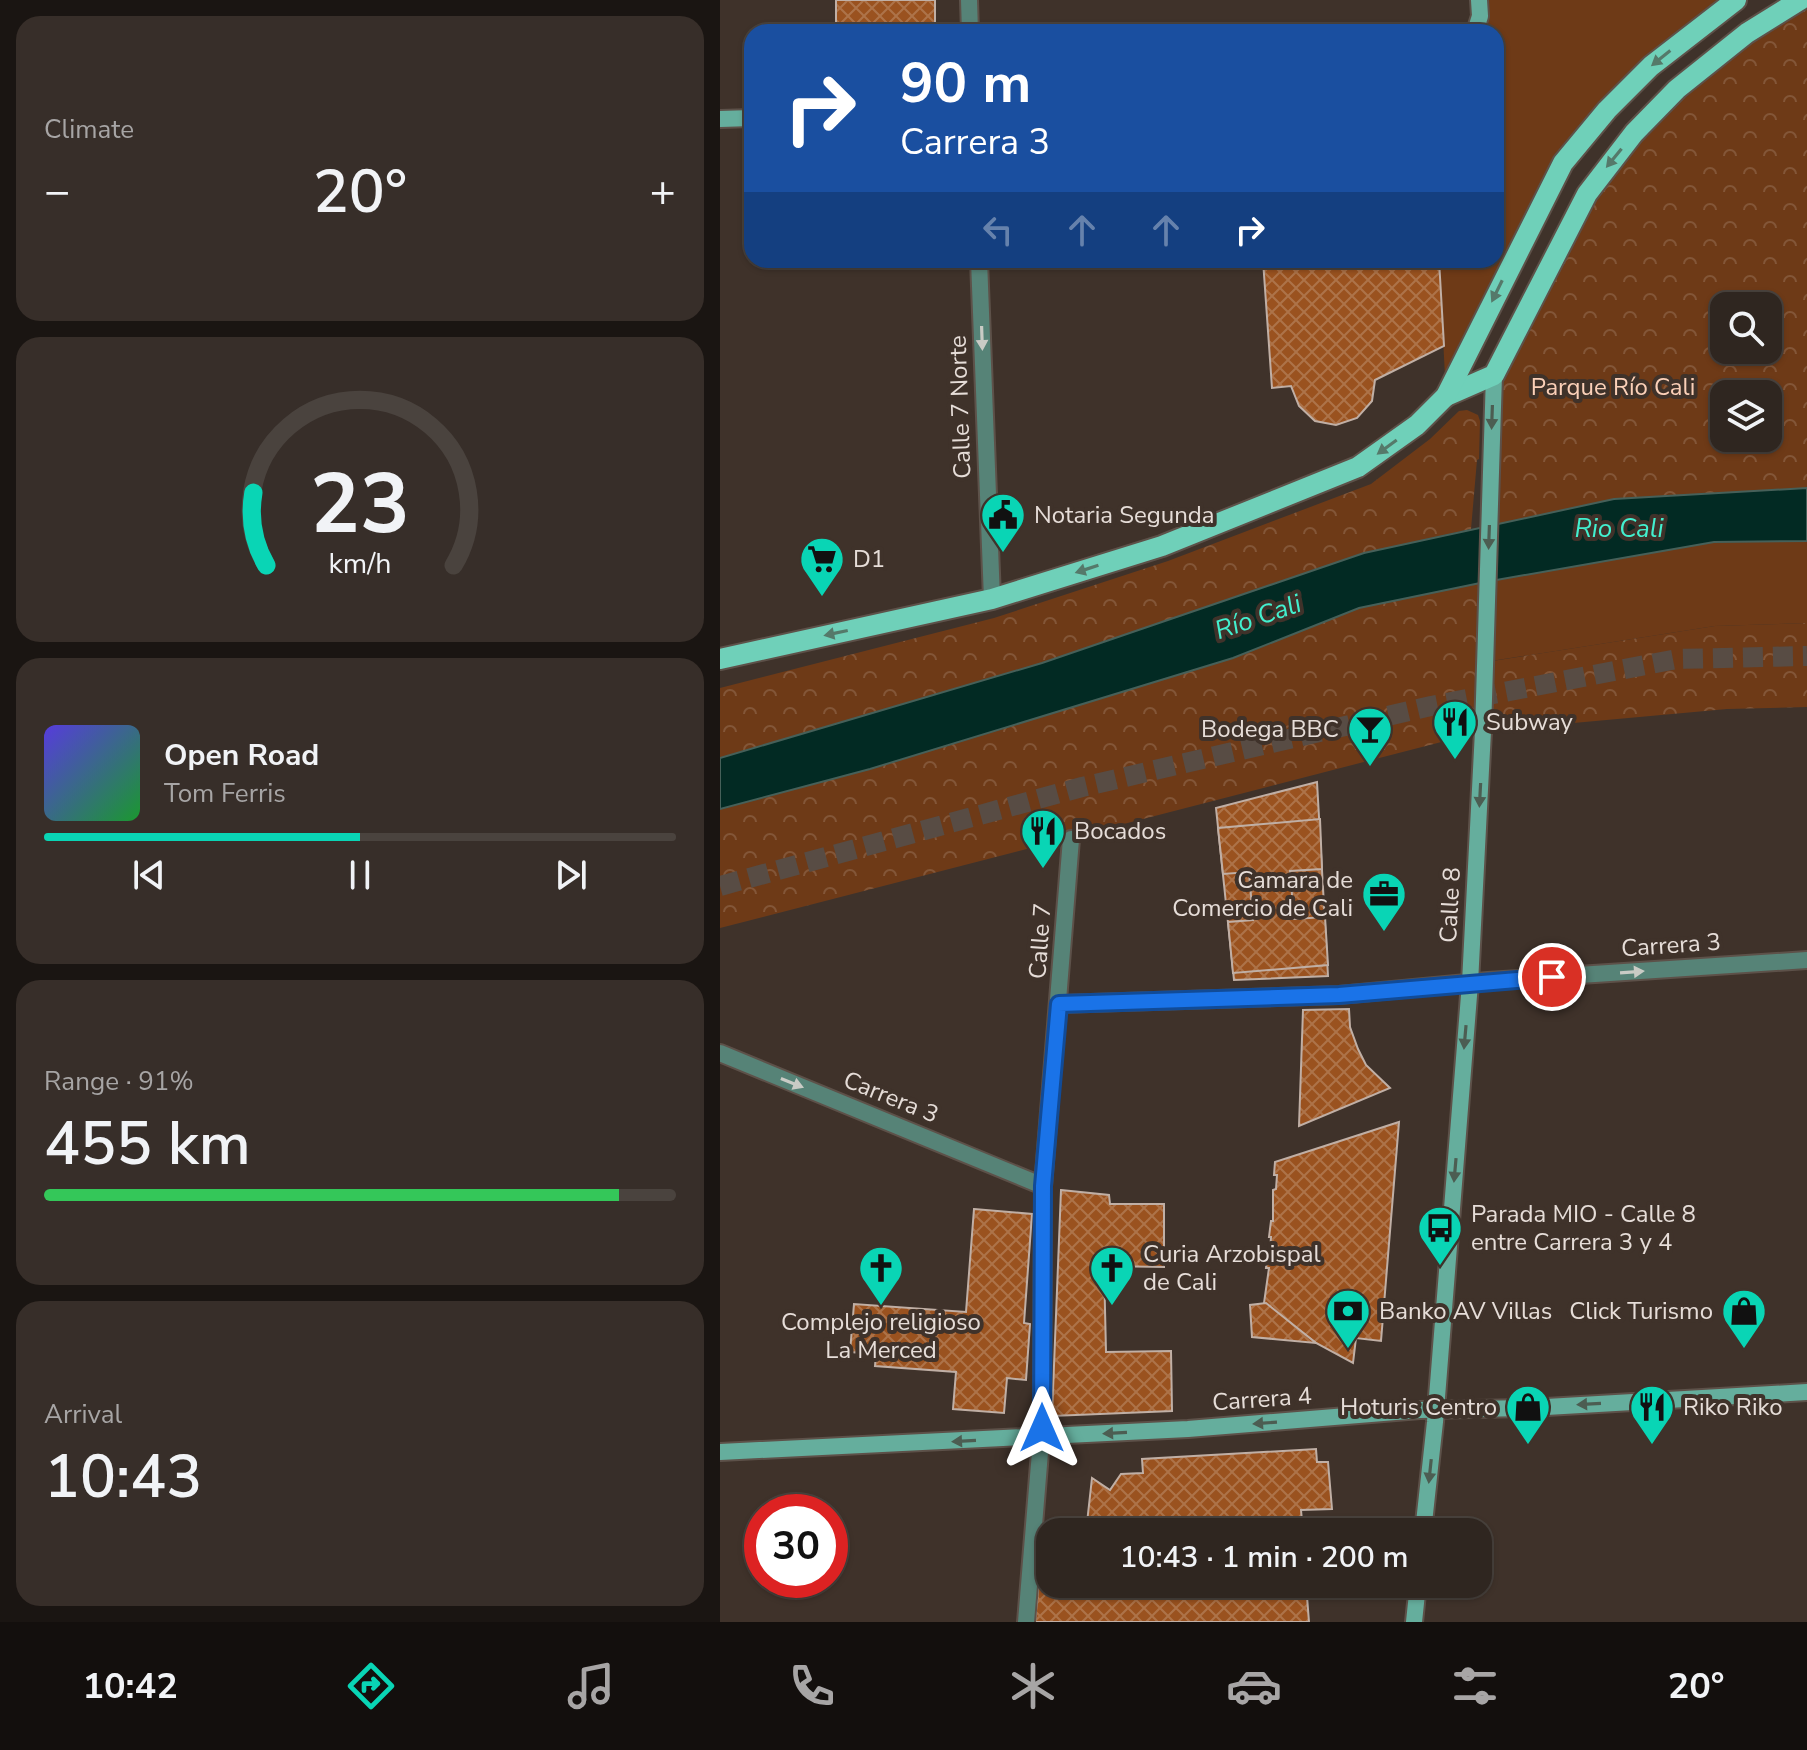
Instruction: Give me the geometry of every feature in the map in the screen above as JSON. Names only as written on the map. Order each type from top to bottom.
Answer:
[{"type":"main road","points":[[720,659],[992,599],[1162,546],[1358,467],[1417,425],[1446,396],[1555,174],[1607,110],[1651,66],[1729,5],[1752,0]]},
{"type":"main road","points":[[1446,396],[1494,375],[1587,194],[1624,146],[1677,89],[1747,33],[1800,0]]},
{"type":"street","points":[[969,0],[970,24]]},
{"type":"street","points":[[1478,24],[1479,0]]},
{"type":"street","points":[[720,119],[744,118]]},
{"type":"street","name":"Calle 7 Norte","points":[[979,268],[992,599]]},
{"type":"street","name":"Calle 8","points":[[1424,1518],[1470,983],[1494,375]]},
{"type":"street","name":"Calle 7","points":[[1026,1622],[1042,1437],[1043,1186],[1071,839]]},
{"type":"street","name":"Carrera 3","points":[[1059,1004],[1339,995],[1807,960]]},
{"type":"street","name":"Carrera 3","points":[[720,1053],[1043,1186]]},
{"type":"street","name":"Carrera 4","points":[[720,1452],[1042,1437],[1435,1410],[1529,1408],[1807,1392]]},
{"type":"street","points":[[1414,1622],[1417,1598]]},
{"type":"green space","points":[[1479,0],[1736,0],[1721,9],[1563,163],[1446,396],[1439,268],[1504,268],[1504,24],[1476,24]]},
{"type":"green space","name":"Parque Río Cali","points":[[1807,0],[1807,488],[1614,499],[1491,526],[1494,375],[1587,194],[1677,89]]},
{"type":"green space","points":[[1467,410],[1478,415],[1480,421],[1471,529],[1364,553],[1042,663],[720,758],[720,688],[994,618],[1168,561],[1371,484],[1430,439],[1459,411]]},
{"type":"green space","points":[[1807,541],[1807,623],[1715,626],[1485,662],[1485,582],[1714,542]]},
{"type":"green space","points":[[1485,582],[1486,662],[1715,626],[1807,623],[1807,707],[1727,709],[1484,731],[720,928],[720,809],[870,769],[1233,658],[1359,608]]},
{"type":"water","name":"Rio Cali","points":[[1807,488],[1807,541],[1714,542],[1485,582],[1359,608],[1233,658],[870,769],[720,809],[720,758],[1042,663],[1364,553],[1614,499]]},
{"type":"building","points":[[836,0],[935,0],[935,24],[836,24]]},
{"type":"building","points":[[1264,268],[1439,268],[1444,346],[1375,380],[1372,401],[1357,418],[1336,425],[1315,421],[1299,406],[1291,386],[1272,388]]},
{"type":"building","points":[[1317,782],[1328,976],[1234,980],[1216,808]]},
{"type":"building","points":[[1320,819],[1322,869],[1290,871],[1294,919],[1325,917],[1328,965],[1233,973],[1228,922],[1253,920],[1249,872],[1223,874],[1218,828]]},
{"type":"building","points":[[1349,1009],[1350,1027],[1366,1065],[1390,1088],[1299,1126],[1303,1010]]},
{"type":"building","points":[[1399,1122],[1381,1341],[1356,1338],[1353,1363],[1316,1343],[1264,1303],[1273,1221],[1273,1190],[1276,1189],[1275,1162]]},
{"type":"building","points":[[1061,1190],[1109,1195],[1110,1204],[1164,1204],[1164,1267],[1104,1266],[1106,1352],[1171,1351],[1172,1411],[1052,1416]]},
{"type":"building","points":[[974,1209],[1032,1214],[1024,1323],[1030,1324],[1026,1380],[1007,1378],[1004,1413],[953,1409],[956,1372],[875,1366],[876,1354],[850,1352],[854,1304],[966,1312]]},
{"type":"building","points":[[1266,1303],[1316,1343],[1252,1337],[1250,1305]]},
{"type":"building","points":[[1316,1449],[1317,1462],[1328,1462],[1332,1509],[1301,1510],[1302,1518],[1088,1518],[1092,1478],[1110,1490],[1121,1474],[1143,1473],[1142,1459]]},
{"type":"building","points":[[1037,1598],[1307,1598],[1309,1622],[1035,1622]]},
{"type":"tunnel","points":[[720,886],[1082,787],[1431,706],[1677,659],[1807,656]]},
{"type":"place","name":"Notaria Segunda","points":[[1003,554]]},
{"type":"place","name":"D1","points":[[822,598]]},
{"type":"place","name":"Subway","points":[[1455,761]]},
{"type":"place","name":"Bodega BBC","points":[[1370,768]]},
{"type":"place","name":"Bocados","points":[[1043,870]]},
{"type":"place","name":"Camara de Comercio de Cali","points":[[1384,933]]},
{"type":"place","name":"Parada MIO - Calle 8 entre Carrera 3 y 4","points":[[1440,1267]]},
{"type":"place","name":"Complejo religioso La Merced","points":[[881,1307]]},
{"type":"place","name":"Curia Arzobispal de Cali","points":[[1112,1307]]},
{"type":"place","name":"Banko AV Villas","points":[[1348,1350]]},
{"type":"place","name":"Click Turismo","points":[[1744,1350]]},
{"type":"place","name":"Hoturis Centro","points":[[1528,1446]]},
{"type":"place","name":"Riko Riko","points":[[1652,1446]]},
{"type":"route","points":[[1042,1428],[1043,1186],[1059,1004],[1339,995],[1552,977]]},
{"type":"water label","name":"Río Cali","points":[[1258,617]]}]
